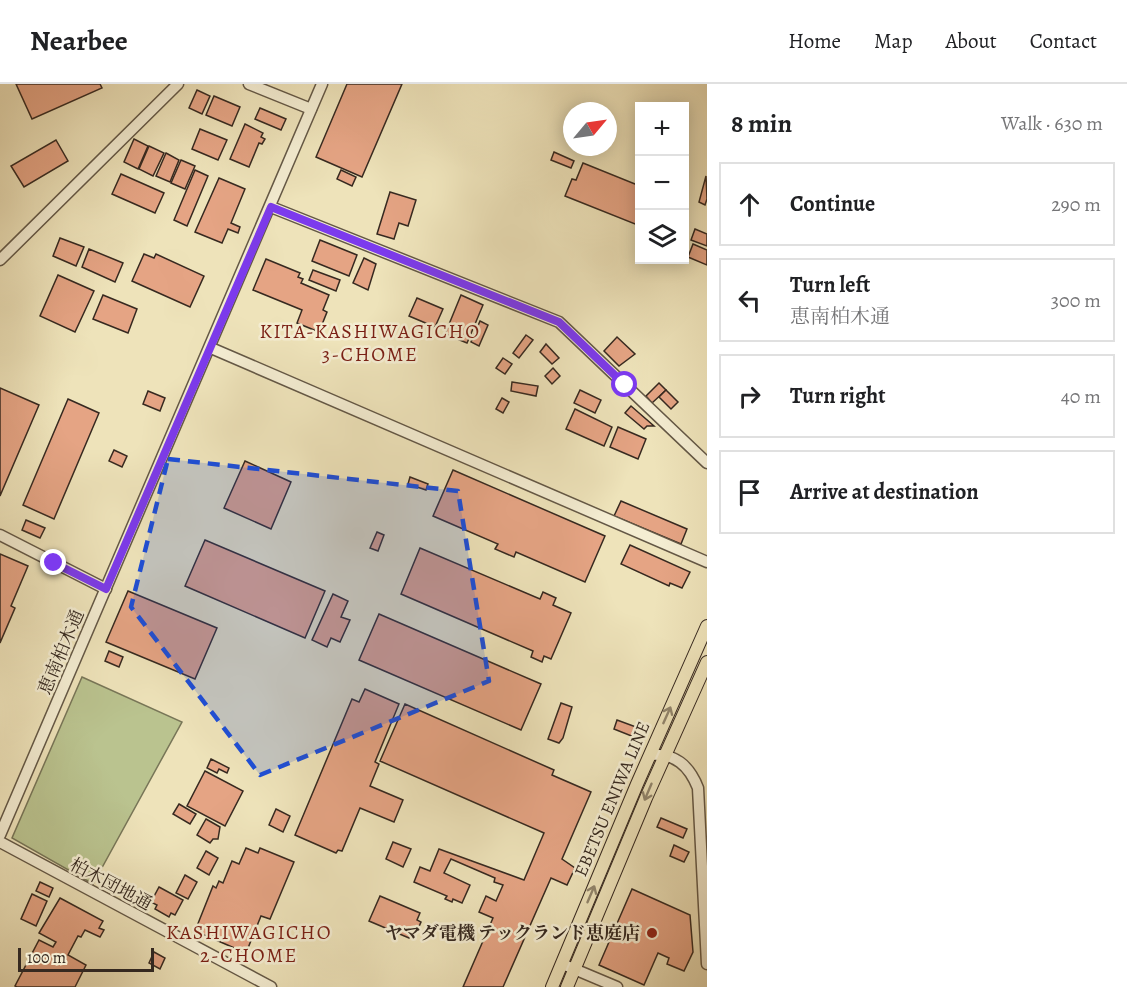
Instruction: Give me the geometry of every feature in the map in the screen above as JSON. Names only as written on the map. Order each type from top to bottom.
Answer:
[{"type":"main road","name":"EBETSU ENIWA LINE","points":[[552,987],[707,626]]},
{"type":"main road","name":"EBETSU ENIWA LINE","points":[[567,987],[665,754],[707,662]]},
{"type":"street","points":[[0,260],[178,84]]},
{"type":"street","points":[[249,84],[311,109]]},
{"type":"street","name":"恵南柏木通","points":[[0,835],[211,348],[322,84]]},
{"type":"street","points":[[271,207],[559,322],[707,463]]},
{"type":"street","points":[[211,348],[707,562]]},
{"type":"street","points":[[0,535],[106,589]]},
{"type":"street","points":[[650,755],[665,754],[684,764],[698,788],[705,886],[707,964]]},
{"type":"street","name":"柏木団地通","points":[[0,842],[271,987]]},
{"type":"street","points":[[562,963],[617,987]]},
{"type":"highlighted area","points":[[168,459],[458,491],[489,681],[260,775],[131,607]]},
{"type":"green space","points":[[82,677],[182,722],[93,884],[12,838]]},
{"type":"building","points":[[16,84],[100,84],[102,88],[32,119]]},
{"type":"building","points":[[347,84],[402,84],[362,177],[316,157]]},
{"type":"building","points":[[197,90],[210,96],[202,114],[189,108]]},
{"type":"building","points":[[214,96],[240,107],[232,126],[206,115]]},
{"type":"building","points":[[260,108],[286,119],[281,130],[255,119]]},
{"type":"building","points":[[245,124],[263,133],[261,137],[265,139],[262,144],[259,143],[249,167],[230,159]]},
{"type":"building","points":[[200,129],[227,140],[218,160],[192,149]]},
{"type":"building","points":[[134,139],[148,146],[138,169],[124,162]]},
{"type":"building","points":[[56,140],[68,161],[24,187],[11,166]]},
{"type":"building","points":[[149,146],[164,153],[153,176],[139,169]]},
{"type":"building","points":[[554,152],[574,161],[571,168],[551,160]]},
{"type":"building","points":[[166,153],[179,160],[170,182],[156,176]]},
{"type":"building","points":[[181,160],[195,166],[185,189],[171,183]]},
{"type":"building","points":[[583,163],[635,184],[635,224],[565,196],[572,179],[576,180]]},
{"type":"building","points":[[195,170],[208,176],[187,226],[174,220]]},
{"type":"building","points":[[341,170],[356,177],[352,186],[337,179]]},
{"type":"building","points":[[121,174],[164,193],[155,213],[112,194]]},
{"type":"building","points":[[706,176],[707,199],[705,205],[699,202]]},
{"type":"building","points":[[219,178],[245,189],[231,223],[240,227],[238,233],[228,229],[222,243],[195,232]]},
{"type":"building","points":[[390,192],[416,200],[408,226],[399,223],[394,239],[377,234]]},
{"type":"building","points":[[695,229],[707,234],[707,246],[691,240]]},
{"type":"building","points":[[60,238],[84,247],[76,266],[53,256]]},
{"type":"building","points":[[320,240],[357,255],[349,276],[312,261]]},
{"type":"building","points":[[693,244],[707,250],[707,265],[689,257]]},
{"type":"building","points":[[89,249],[123,263],[115,282],[82,267]]},
{"type":"building","points":[[144,254],[154,258],[156,254],[204,276],[190,307],[132,281]]},
{"type":"building","points":[[364,258],[376,264],[368,290],[353,283]]},
{"type":"building","points":[[266,259],[300,273],[298,277],[303,279],[301,283],[329,295],[323,310],[327,312],[319,332],[297,323],[302,310],[253,290]]},
{"type":"building","points":[[313,270],[340,280],[336,291],[309,280]]},
{"type":"building","points":[[58,275],[94,291],[75,332],[40,316]]},
{"type":"building","points":[[103,295],[137,309],[128,333],[93,319]]},
{"type":"building","points":[[461,295],[483,305],[467,343],[445,334]]},
{"type":"building","points":[[417,298],[443,309],[435,327],[409,316]]},
{"type":"building","points":[[480,321],[488,325],[479,346],[471,342]]},
{"type":"building","points":[[526,335],[533,340],[519,358],[513,353]]},
{"type":"building","points":[[617,337],[635,354],[619,366],[604,351]]},
{"type":"building","points":[[546,344],[559,358],[552,364],[540,352]]},
{"type":"building","points":[[503,358],[512,364],[505,374],[496,368]]},
{"type":"building","points":[[553,368],[560,376],[552,384],[545,376]]},
{"type":"building","points":[[512,382],[538,386],[536,396],[511,391]]},
{"type":"building","points":[[659,383],[666,390],[652,403],[646,396]]},
{"type":"building","points":[[0,388],[39,405],[0,496]]},
{"type":"building","points":[[580,390],[601,400],[595,413],[574,403]]},
{"type":"building","points":[[666,390],[678,402],[671,409],[659,397]]},
{"type":"building","points":[[148,391],[165,398],[160,411],[143,404]]},
{"type":"building","points":[[502,398],[509,402],[503,413],[496,409]]},
{"type":"building","points":[[68,399],[99,413],[54,519],[23,505]]},
{"type":"building","points":[[631,406],[654,426],[647,426],[644,429],[625,413]]},
{"type":"building","points":[[575,409],[612,427],[604,446],[566,429]]},
{"type":"building","points":[[618,427],[646,439],[638,459],[610,447]]},
{"type":"building","points":[[114,450],[127,456],[122,467],[109,461]]},
{"type":"building","points":[[245,461],[291,482],[271,529],[224,508]]},
{"type":"building","points":[[453,470],[605,536],[585,582],[516,552],[514,557],[495,549],[498,544],[433,516]]},
{"type":"building","points":[[410,477],[428,484],[426,490],[408,484]]},
{"type":"building","points":[[621,501],[687,529],[681,544],[614,516]]},
{"type":"building","points":[[26,520],[45,528],[40,538],[22,530]]},
{"type":"building","points":[[377,532],[384,535],[378,551],[370,548]]},
{"type":"building","points":[[205,540],[325,591],[305,638],[185,586]]},
{"type":"building","points":[[630,545],[690,572],[682,588],[670,583],[669,586],[621,564]]},
{"type":"building","points":[[420,548],[540,599],[543,592],[556,598],[553,605],[571,613],[551,659],[544,656],[542,662],[531,657],[533,651],[401,594]]},
{"type":"building","points":[[0,554],[28,566],[11,606],[15,608],[0,643]]},
{"type":"building","points":[[128,591],[217,628],[195,679],[106,642]]},
{"type":"building","points":[[333,594],[348,601],[341,617],[350,620],[340,642],[331,638],[327,647],[312,640]]},
{"type":"building","points":[[379,614],[541,684],[521,730],[359,660]]},
{"type":"building","points":[[109,651],[123,657],[119,667],[105,661]]},
{"type":"building","points":[[365,689],[399,704],[375,762],[379,764],[370,786],[403,800],[394,822],[360,808],[342,851],[338,850],[336,853],[295,835],[352,699],[359,702]]},
{"type":"building","points":[[561,703],[572,707],[563,738],[559,743],[548,739]]},
{"type":"building","points":[[405,704],[554,770],[552,775],[591,792],[562,859],[575,868],[567,885],[551,878],[503,987],[463,987],[493,918],[479,912],[486,896],[496,901],[503,885],[494,882],[495,878],[451,859],[444,873],[470,885],[462,903],[453,899],[452,902],[445,899],[447,896],[414,882],[420,867],[430,871],[439,849],[524,880],[544,833],[380,761]]},
{"type":"building","points":[[617,720],[636,727],[634,737],[614,729]]},
{"type":"building","points":[[211,759],[229,768],[227,773],[219,769],[217,773],[207,768]]},
{"type":"building","points":[[205,771],[243,791],[225,826],[187,806]]},
{"type":"building","points":[[179,804],[196,814],[190,824],[173,814]]},
{"type":"building","points":[[276,809],[290,816],[283,832],[269,825]]},
{"type":"building","points":[[661,818],[687,829],[683,838],[657,827]]},
{"type":"building","points":[[206,819],[220,827],[218,839],[213,839],[210,843],[197,835]]},
{"type":"building","points":[[393,842],[411,849],[403,867],[386,859]]},
{"type":"building","points":[[674,845],[689,852],[684,862],[670,856]]},
{"type":"building","points":[[246,848],[258,853],[260,848],[294,862],[270,919],[261,916],[246,953],[195,931],[213,886],[216,888],[219,881],[223,883],[232,861],[239,864]]},
{"type":"building","points":[[206,851],[218,858],[209,875],[197,868]]},
{"type":"building","points":[[185,875],[197,882],[188,899],[176,893]]},
{"type":"building","points":[[40,882],[53,888],[49,897],[36,891]]},
{"type":"building","points":[[159,887],[183,900],[175,915],[171,913],[169,917],[155,909],[157,905],[151,902]]},
{"type":"building","name":"ヤマダ電機 テックランド恵庭店","points":[[632,889],[690,915],[693,952],[684,971],[667,964],[669,958],[658,953],[644,985],[599,965]]},
{"type":"building","points":[[32,894],[47,901],[36,926],[21,919]]},
{"type":"building","points":[[380,896],[420,913],[417,920],[421,922],[417,931],[413,929],[409,938],[369,921]]},
{"type":"building","points":[[60,898],[103,921],[99,928],[104,930],[100,937],[85,930],[81,937],[78,936],[68,955],[86,965],[75,987],[17,987],[15,986],[39,940],[53,947],[56,942],[39,933]]},
{"type":"building","points":[[154,952],[165,958],[160,969],[149,963]]},
{"type":"place","name":"ヤマダ電機 テックランド恵庭店","points":[[652,933]]},
{"type":"district","name":"KITA-KASHIWAGICHO 3-CHOME","points":[[370,342]]},
{"type":"district","name":"KASHIWAGICHO 2-CHOME","points":[[249,944]]},
{"type":"route","points":[[54,563],[106,589],[271,207],[559,322],[625,385]]}]
